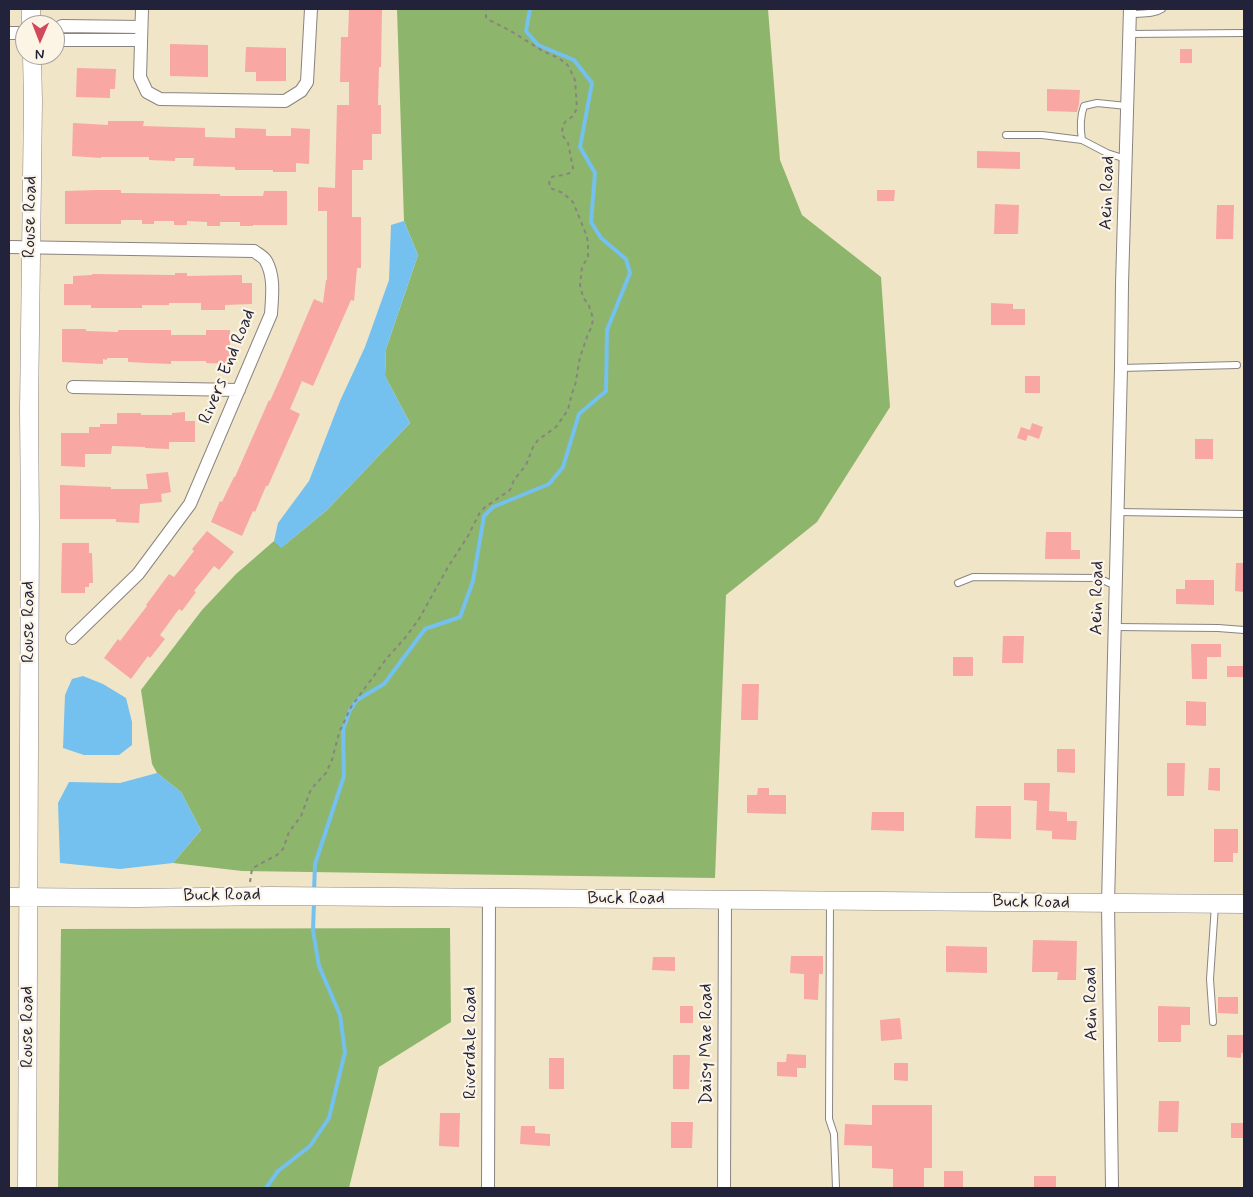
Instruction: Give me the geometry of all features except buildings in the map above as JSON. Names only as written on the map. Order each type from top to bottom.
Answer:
[{"type":"street","points":[[142,9],[140,77],[147,92],[160,99],[285,101],[301,91],[307,82],[311,9]]},
{"type":"street","name":"Aein Road","points":[[1112,1188],[1108,904],[1130,11]]},
{"type":"street","points":[[65,26],[141,27]]},
{"type":"street","points":[[98,40],[99,27]]},
{"type":"street","points":[[65,40],[140,40]]},
{"type":"street","name":"Rouse Road","points":[[27,1188],[29,410],[32,65]]},
{"type":"street","name":"Rivers End Road","points":[[9,247],[254,250],[266,260],[271,276],[271,314],[190,504],[138,574],[72,638]]},
{"type":"street","points":[[73,387],[239,390]]},
{"type":"street","name":"Buck Road","points":[[9,897],[270,896],[1244,904]]},
{"type":"street","name":"Riverdale Road","points":[[488,1188],[489,898]]},
{"type":"street","name":"Daisy Mae Road","points":[[724,1188],[725,900]]},
{"type":"lane","points":[[1130,11],[1153,13],[1162,9]]},
{"type":"lane","points":[[1129,34],[1244,33]]},
{"type":"lane","points":[[1082,140],[1080,130],[1081,114],[1084,106],[1097,103],[1128,106]]},
{"type":"lane","points":[[1006,134],[1042,135],[1082,140],[1107,153],[1126,159]]},
{"type":"lane","points":[[1121,368],[1236,365]]},
{"type":"lane","points":[[1118,512],[1244,514]]},
{"type":"lane","points":[[958,583],[973,577],[1098,578],[1116,586]]},
{"type":"lane","points":[[1115,627],[1244,630]]},
{"type":"lane","points":[[830,900],[829,1119],[834,1134],[836,1188]]},
{"type":"lane","points":[[1213,1022],[1210,979],[1215,904]]},
{"type":"path","points":[[250,886],[252,869],[277,855],[283,849],[289,832],[301,816],[312,789],[326,773],[332,760],[339,733],[350,708],[419,619],[476,519],[484,508],[510,490],[514,480],[526,465],[538,440],[556,427],[568,410],[575,386],[580,356],[592,328],[592,314],[583,297],[580,284],[582,267],[588,257],[586,234],[573,202],[563,193],[550,188],[552,177],[567,175],[573,168],[568,143],[563,136],[562,128],[566,121],[573,116],[577,108],[575,80],[566,63],[489,20],[486,17],[486,9]]},
{"type":"green space","points":[[397,9],[768,9],[780,160],[802,215],[881,277],[890,407],[817,522],[726,595],[715,878],[242,871],[173,863],[201,830],[181,792],[157,773],[152,764],[141,690],[202,610],[236,574],[274,541],[282,547],[327,510],[410,423],[385,376],[386,349],[418,255],[404,221]]},
{"type":"green space","points":[[450,928],[451,1022],[379,1067],[349,1188],[58,1188],[61,929]]},
{"type":"water","points":[[404,221],[418,255],[386,349],[385,376],[410,423],[327,510],[281,548],[274,541],[278,523],[309,481],[340,401],[365,347],[389,280],[391,225]]},
{"type":"water","points":[[83,676],[103,684],[126,698],[132,722],[132,745],[119,755],[84,755],[63,748],[65,695],[72,679]]},
{"type":"water","points":[[157,773],[181,792],[201,830],[173,863],[120,869],[60,863],[58,803],[69,782],[120,783]]},
{"type":"waterway","points":[[314,893],[315,864],[344,776],[343,730],[350,710],[357,700],[384,684],[425,629],[460,617],[473,581],[484,516],[493,507],[549,484],[563,467],[579,414],[606,391],[607,330],[630,273],[626,259],[601,238],[591,222],[595,173],[580,147],[592,83],[574,60],[538,45],[526,31],[530,9]]},
{"type":"waterway","points":[[266,1188],[278,1171],[310,1146],[329,1118],[345,1052],[340,1015],[319,966],[313,931],[314,902]]}]
